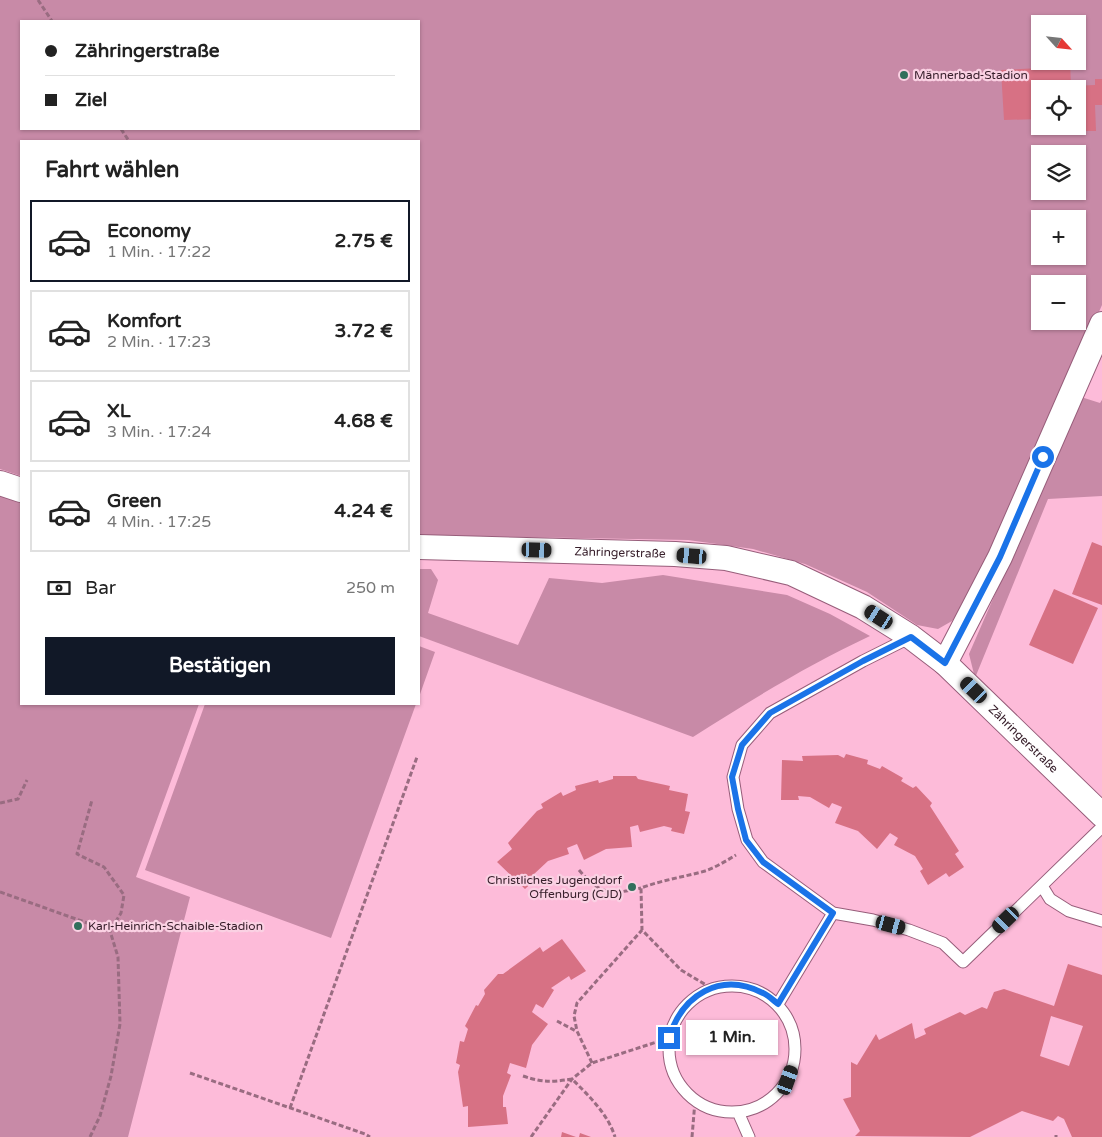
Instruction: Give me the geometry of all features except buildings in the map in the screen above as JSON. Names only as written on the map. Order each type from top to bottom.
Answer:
[{"type":"street","points":[[945,663],[1000,557],[1102,324]]},
{"type":"street","points":[[0,483],[20,490]]},
{"type":"street","name":"Zähringerstraße","points":[[420,547],[675,554],[726,558],[791,573],[863,606],[911,637],[945,663],[1102,815]]},
{"type":"lane","points":[[911,637],[863,661],[770,713],[742,745],[732,777],[746,840],[763,862],[833,913],[873,920],[926,936],[943,943],[962,962],[1102,827]]},
{"type":"lane","points":[[1042,886],[1050,900],[1069,911],[1102,921]]},
{"type":"lane","points":[[778,1004],[833,913]]},
{"type":"lane","points":[[728,985],[747,986],[764,993],[778,1004],[790,1021],[795,1040],[795,1061],[788,1080],[775,1096],[758,1107],[738,1112],[723,1112],[709,1108],[695,1101],[682,1088],[673,1073],[669,1056],[669,1038],[674,1022],[683,1008],[696,996],[710,988],[728,985]]},
{"type":"lane","points":[[738,1112],[749,1137]]},
{"type":"path","points":[[38,0],[51,20]]},
{"type":"path","points":[[290,1108],[417,757]]},
{"type":"path","points":[[0,803],[18,799],[27,780]]},
{"type":"path","points":[[92,800],[77,854],[104,867],[124,896],[122,913],[110,931]]},
{"type":"path","points":[[579,870],[590,882],[605,891],[618,893],[706,870],[722,864],[751,846]]},
{"type":"path","points":[[592,1063],[577,1031],[574,1016],[577,1004],[642,930],[641,888]]},
{"type":"path","points":[[0,892],[110,931]]},
{"type":"path","points":[[642,930],[681,970],[710,988]]},
{"type":"path","points":[[90,1137],[100,1116],[120,1024],[118,957],[110,931]]},
{"type":"path","points":[[557,1021],[577,1031]]},
{"type":"path","points":[[531,1137],[572,1079],[592,1063],[669,1038]]},
{"type":"path","points":[[190,1073],[370,1137]]},
{"type":"path","points":[[523,1076],[539,1082],[572,1079]]},
{"type":"path","points":[[572,1079],[598,1106],[612,1127],[615,1137]]},
{"type":"path","points":[[692,1137],[695,1101]]},
{"type":"shaded area","points":[[0,0],[1102,0],[1102,305],[994,549],[965,605],[952,621],[938,629],[917,625],[867,592],[805,564],[753,549],[688,540],[420,535],[420,140],[20,140],[20,476],[0,469]]},
{"type":"shaded area","points":[[1081,397],[1100,403],[1102,400],[1102,496],[1048,499],[975,678],[969,654]]},
{"type":"shaded area","name":"Karl-Heinrich-Schaible-Stadion","points":[[0,496],[20,503],[20,705],[199,705],[136,877],[190,897],[128,1137],[0,1137]]},
{"type":"shaded area","points":[[420,569],[431,569],[438,580],[428,613],[518,645],[549,578],[602,583],[663,575],[787,595],[830,614],[870,636],[780,684],[693,737],[420,636]]},
{"type":"shaded area","points":[[420,646],[435,652],[420,694]]},
{"type":"shaded area","points":[[205,705],[416,705],[331,938],[145,870]]},
{"type":"place","name":"Männerbad-Stadion","points":[[904,75]]},
{"type":"place","name":"Christliches Jugenddorf Offenburg (CJD)","points":[[632,887]]},
{"type":"place","name":"Karl-Heinrich-Schaible-Stadion","points":[[78,926]]},
{"type":"route","points":[[669,1038],[674,1022],[683,1008],[696,996],[710,988],[728,985],[747,986],[764,993],[778,1004],[833,913],[763,862],[746,840],[732,777],[742,745],[770,713],[863,661],[911,637],[945,663],[1000,557],[1043,457]]}]
